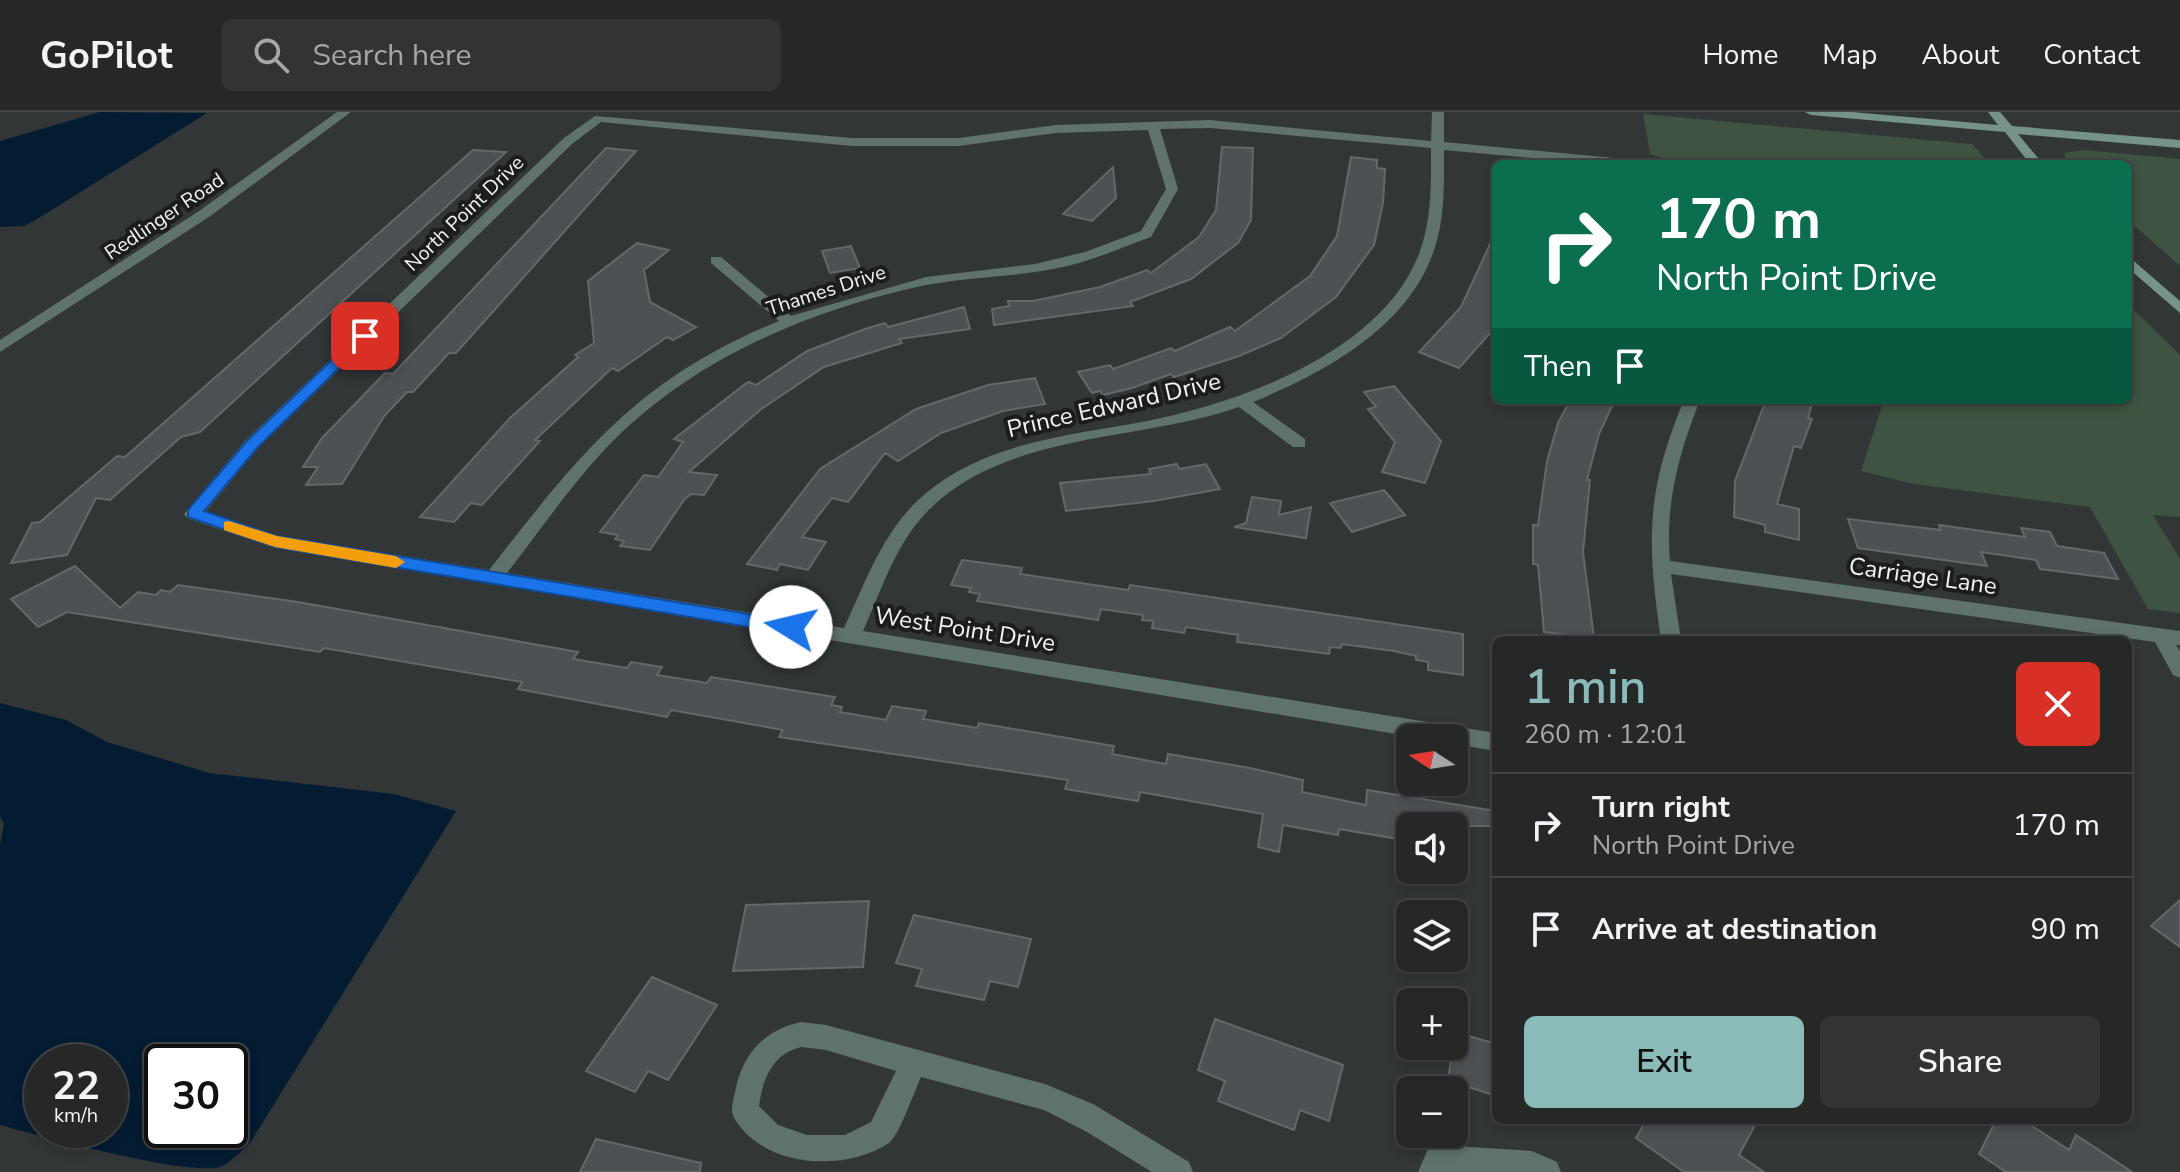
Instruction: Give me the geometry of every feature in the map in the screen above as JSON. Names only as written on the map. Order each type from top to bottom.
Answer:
[{"type":"street","name":"Redlinger Road","points":[[0,347],[204,214],[345,112]]},
{"type":"street","name":"Prince Edward Drive","points":[[850,637],[909,521],[931,498],[960,476],[1030,447],[1181,418],[1240,400],[1292,378],[1338,353],[1369,329],[1407,289],[1430,244],[1438,112]]},
{"type":"street","points":[[1811,112],[2180,144]]},
{"type":"street","points":[[1994,112],[2034,160]]},
{"type":"street","name":"North Point Drive","points":[[193,514],[252,444],[568,141],[599,118],[852,142],[959,142],[1056,129],[1152,124]]},
{"type":"street","points":[[1152,124],[1225,125],[1596,160]]},
{"type":"street","name":"Thames Drive","points":[[493,578],[614,431],[698,365],[789,321],[921,282],[1072,261],[1146,234],[1172,189],[1152,124]]},
{"type":"street","points":[[716,260],[789,321]]},
{"type":"street","points":[[2132,264],[2180,309]]},
{"type":"street","points":[[0,332],[19,334]]},
{"type":"street","points":[[1240,400],[1299,443]]},
{"type":"street","points":[[1670,636],[1659,566],[1660,492],[1673,442],[1690,404]]},
{"type":"street","name":"West Point Drive","points":[[193,514],[275,542],[1492,741]]},
{"type":"street","name":"Carriage Lane","points":[[1659,566],[2171,636]]},
{"type":"street","points":[[2171,636],[2180,670]]},
{"type":"street","points":[[913,1065],[881,1132],[846,1149],[807,1149],[769,1136],[745,1111],[750,1073],[772,1045],[798,1034],[818,1036],[913,1065],[979,1078],[1067,1106],[1179,1172]]},
{"type":"street","points":[[1435,1165],[1532,1165],[1547,1172]]},
{"type":"green space","points":[[1643,114],[1972,144],[1986,160],[1669,160],[1650,154]]},
{"type":"green space","points":[[2084,150],[2180,159],[2180,266],[2132,224],[2132,160],[2067,160],[2064,153]]},
{"type":"green space","points":[[2132,308],[2180,355],[2180,517],[2153,515],[2180,559],[2180,613],[2148,609],[2090,507],[1914,484],[1861,471],[1883,404],[2132,404]]},
{"type":"water","points":[[100,112],[207,113],[34,221],[24,226],[0,227],[0,141]]},
{"type":"water","points":[[0,703],[66,720],[107,742],[209,773],[394,794],[456,811],[248,1145],[248,1044],[144,1044],[144,1148],[244,1148],[216,1168],[170,1165],[91,1148],[128,1148],[128,1044],[24,1044],[24,1131],[0,1125],[0,845],[4,824],[0,816]]},
{"type":"building","points":[[1222,147],[1253,148],[1251,220],[1238,243],[1191,279],[1130,302],[1133,306],[994,325],[992,309],[1009,306],[1008,301],[1033,301],[1100,287],[1147,270],[1151,273],[1199,237],[1216,210]]},
{"type":"building","points":[[606,148],[636,151],[456,353],[449,353],[413,392],[407,392],[385,415],[342,484],[306,485],[318,467],[303,467],[322,438],[385,373],[393,374]]},
{"type":"building","points":[[473,150],[506,152],[200,432],[181,437],[110,500],[96,498],[67,555],[11,563],[32,523],[40,522],[117,456],[125,457]]},
{"type":"building","points":[[1351,157],[1377,160],[1377,168],[1385,169],[1383,203],[1374,245],[1336,297],[1281,338],[1239,356],[1132,388],[1103,395],[1100,391],[1092,393],[1078,372],[1110,365],[1113,369],[1171,348],[1175,351],[1230,327],[1235,331],[1310,276],[1337,236]]},
{"type":"building","points":[[1113,167],[1116,198],[1092,221],[1063,214]]},
{"type":"building","points":[[1492,240],[1492,331],[1459,368],[1419,352],[1461,307]]},
{"type":"building","points":[[637,243],[669,250],[644,270],[650,302],[696,327],[673,340],[667,337],[618,371],[612,368],[535,440],[540,441],[482,505],[471,503],[454,522],[420,517],[510,418],[578,357],[575,355],[594,343],[588,281]]},
{"type":"building","points":[[851,246],[860,268],[830,273],[822,251]]},
{"type":"building","points":[[964,307],[970,329],[899,339],[902,343],[824,367],[760,410],[689,472],[717,475],[704,495],[691,494],[684,500],[650,550],[620,546],[624,541],[615,539],[618,535],[600,532],[644,475],[658,477],[683,442],[674,439],[748,382],[756,385],[807,351],[865,329],[885,323],[888,327]]},
{"type":"building","points":[[1035,378],[1045,404],[1003,411],[941,433],[898,461],[885,453],[848,502],[832,498],[802,537],[826,542],[808,570],[780,564],[777,570],[747,564],[820,469],[916,409],[988,385]]},
{"type":"building","points":[[1394,386],[1441,441],[1425,483],[1382,472],[1395,442],[1368,409],[1376,407],[1364,392]]},
{"type":"building","points":[[1568,404],[1613,404],[1599,434],[1587,480],[1590,480],[1583,552],[1594,636],[1544,632],[1538,565],[1533,564],[1533,525],[1538,525],[1547,461],[1558,423]]},
{"type":"building","points":[[1764,404],[1812,404],[1808,418],[1812,419],[1801,448],[1794,446],[1777,504],[1799,509],[1799,540],[1765,532],[1765,525],[1734,517],[1735,481]]},
{"type":"building","points":[[1177,464],[1179,469],[1206,464],[1220,489],[1154,501],[1066,511],[1060,483],[1151,474],[1149,469]]},
{"type":"building","points":[[1384,490],[1405,515],[1352,532],[1330,503]]},
{"type":"building","points":[[1252,497],[1281,501],[1279,515],[1311,507],[1306,538],[1234,527],[1246,523]]},
{"type":"building","points":[[1848,519],[1941,530],[1939,525],[2025,537],[2021,528],[2050,532],[2057,546],[2104,553],[2118,579],[2040,569],[2036,560],[1981,552],[1987,566],[1858,548]]},
{"type":"building","points":[[962,560],[1022,568],[1020,574],[1128,590],[1130,585],[1463,634],[1463,675],[1428,670],[1428,662],[1394,651],[1342,644],[1341,648],[1330,647],[1329,654],[1237,642],[1238,635],[1186,627],[1184,633],[1152,628],[1153,621],[1142,620],[1143,615],[1101,609],[1098,620],[977,601],[980,594],[969,592],[971,588],[951,585]]},
{"type":"building","points":[[75,566],[120,608],[138,592],[156,595],[161,590],[170,592],[178,585],[298,602],[578,652],[573,659],[627,668],[631,662],[662,667],[657,675],[707,683],[711,677],[835,697],[831,705],[842,707],[840,712],[886,720],[892,706],[926,711],[923,719],[977,728],[979,723],[1114,746],[1112,754],[1166,764],[1168,754],[1250,768],[1303,780],[1302,792],[1366,805],[1367,790],[1492,810],[1492,826],[1468,826],[1468,812],[1396,812],[1396,839],[1339,829],[1338,835],[1283,825],[1279,852],[1258,847],[1263,814],[1140,792],[1138,801],[1065,789],[1068,780],[779,737],[783,730],[671,710],[667,717],[518,689],[522,682],[324,648],[320,652],[67,612],[38,627],[11,599]]},
{"type":"building","points":[[2180,900],[2180,947],[2151,926]]},
{"type":"building","points":[[869,901],[863,967],[733,971],[746,905]]},
{"type":"building","points":[[914,915],[1031,939],[1018,987],[990,981],[984,1000],[916,986],[922,969],[896,963]]},
{"type":"building","points":[[652,977],[717,1005],[668,1080],[648,1071],[635,1092],[586,1071]]},
{"type":"building","points":[[1215,1019],[1343,1065],[1329,1121],[1300,1110],[1294,1130],[1218,1101],[1225,1081],[1198,1070]]},
{"type":"building","points":[[1468,1036],[1492,1043],[1492,1095],[1468,1087],[1468,1076],[1449,1076],[1451,1060],[1468,1060]]},
{"type":"building","points":[[1644,1124],[1749,1124],[1754,1127],[1739,1155],[1764,1172],[1684,1172],[1636,1138]]},
{"type":"building","points":[[1994,1124],[2029,1124],[2069,1150],[2076,1135],[2132,1172],[2006,1172],[1979,1154]]},
{"type":"building","points":[[596,1139],[701,1163],[700,1172],[580,1172]]},
{"type":"slow traffic","points":[[229,526],[275,542],[396,562]]},
{"type":"route","points":[[365,336],[252,444],[193,514],[275,542],[791,627]]}]
